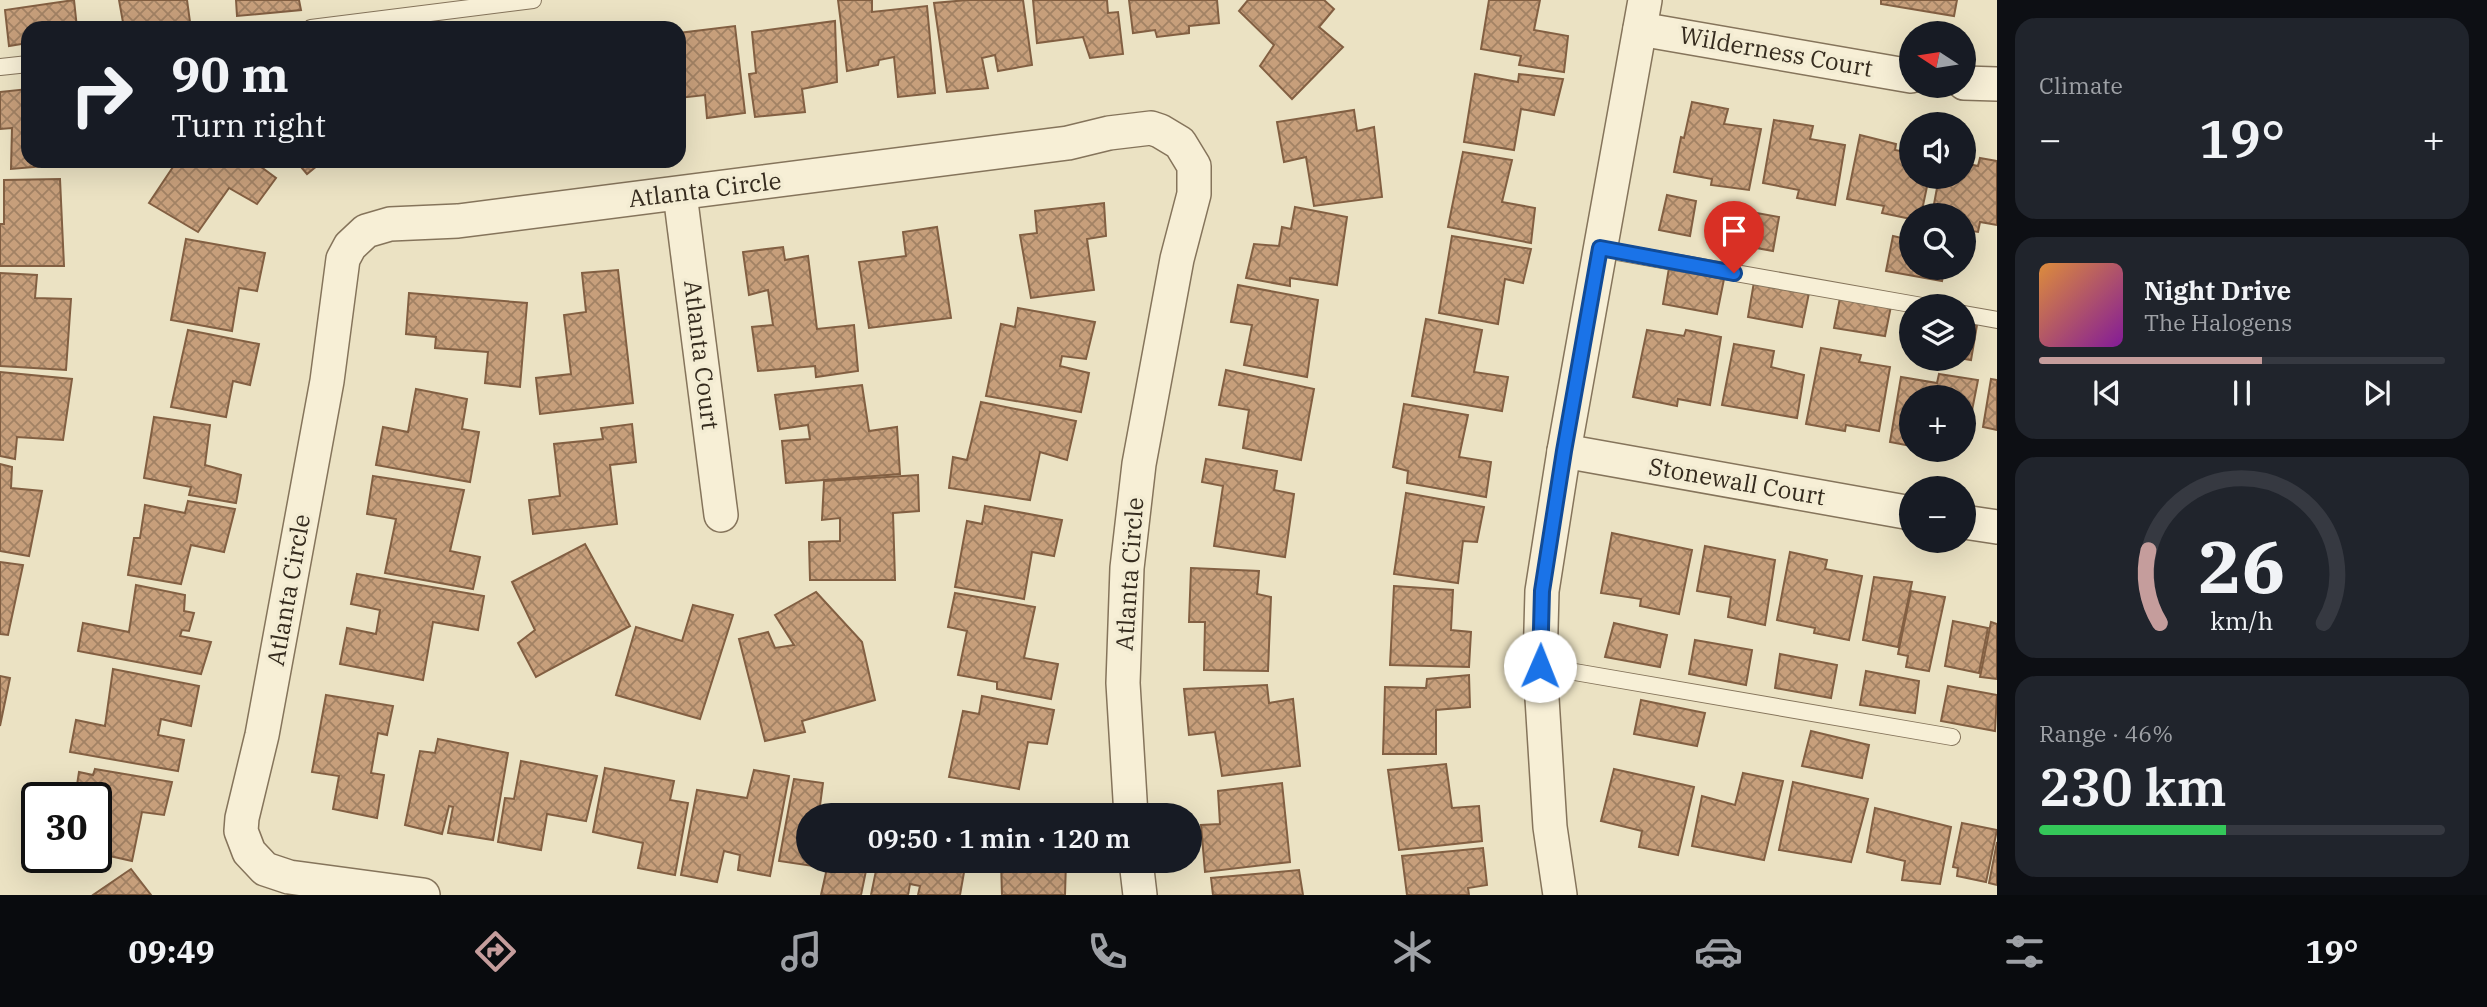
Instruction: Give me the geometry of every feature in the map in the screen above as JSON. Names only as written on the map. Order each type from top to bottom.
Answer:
[{"type":"street","name":"Wilderness Court","points":[[1642,14],[1899,73]]},
{"type":"street","points":[[1560,895],[1550,827],[1540,666],[1542,591],[1564,451],[1642,14]]},
{"type":"street","points":[[1976,83],[1997,84]]},
{"type":"street","name":"Atlanta Circle","points":[[423,895],[289,877],[265,869],[249,852],[241,831],[262,735],[327,381],[343,259],[350,246],[366,231],[390,224],[458,220],[680,194],[1069,143],[1151,128],[1180,144],[1194,166],[1194,194],[1177,259],[1139,464],[1127,568],[1123,683],[1130,803]]},
{"type":"street","name":"Atlanta Court","points":[[680,194],[721,516]]},
{"type":"street","name":"Stonewall Court","points":[[1564,451],[1899,511]]},
{"type":"street","points":[[1976,524],[1997,527]]},
{"type":"street","points":[[1137,873],[1140,895]]},
{"type":"lane","points":[[366,21],[533,0]]},
{"type":"lane","points":[[0,67],[21,65]]},
{"type":"lane","points":[[1600,248],[1899,302]]},
{"type":"lane","points":[[1976,316],[1997,320]]},
{"type":"lane","points":[[1540,666],[1952,737]]},
{"type":"building","points":[[74,0],[76,21],[21,21],[21,44],[9,46],[5,10]]},
{"type":"building","points":[[119,0],[187,0],[190,21],[123,21]]},
{"type":"building","points":[[236,0],[299,0],[301,10],[237,16]]},
{"type":"building","points":[[838,0],[872,0],[872,12],[927,6],[935,93],[898,97],[894,57],[879,60],[878,65],[847,71]]},
{"type":"building","points":[[1023,0],[1032,65],[998,71],[995,55],[982,58],[988,88],[947,92],[934,3]]},
{"type":"building","points":[[1033,0],[1107,0],[1108,13],[1118,12],[1123,54],[1090,58],[1083,37],[1037,43]]},
{"type":"building","points":[[1129,0],[1217,0],[1219,23],[1189,26],[1189,33],[1157,37],[1155,30],[1133,33]]},
{"type":"building","points":[[1248,0],[1324,0],[1334,9],[1319,27],[1343,47],[1292,99],[1260,66],[1274,45],[1239,11]]},
{"type":"building","points":[[1489,0],[1540,0],[1534,30],[1568,36],[1564,72],[1519,65],[1521,56],[1481,49]]},
{"type":"building","points":[[1881,0],[1957,0],[1954,16],[1881,4]]},
{"type":"building","points":[[835,21],[837,82],[802,89],[805,112],[755,117],[749,74],[756,73],[752,32]]},
{"type":"building","points":[[735,26],[745,113],[707,118],[705,95],[686,97],[686,32]]},
{"type":"building","points":[[1475,74],[1518,82],[1519,74],[1563,79],[1554,115],[1521,109],[1514,150],[1464,142]]},
{"type":"building","points":[[21,90],[22,168],[11,169],[12,128],[0,129],[0,92]]},
{"type":"building","points":[[1692,102],[1728,109],[1724,124],[1761,129],[1749,190],[1711,185],[1712,179],[1674,172]]},
{"type":"building","points":[[1354,110],[1357,131],[1374,127],[1382,197],[1314,206],[1306,157],[1284,162],[1277,122]]},
{"type":"building","points":[[1774,120],[1813,126],[1810,139],[1845,145],[1835,205],[1797,198],[1799,190],[1763,183]]},
{"type":"building","points":[[1860,135],[1896,144],[1895,150],[1899,151],[1899,189],[1926,189],[1924,203],[1899,203],[1899,217],[1882,213],[1884,206],[1847,199]]},
{"type":"building","points":[[1463,152],[1512,160],[1502,202],[1535,208],[1531,243],[1448,227]]},
{"type":"building","points":[[1980,158],[1997,161],[1997,225],[1980,222],[1978,232],[1976,203],[1934,203],[1937,189],[1976,189]]},
{"type":"building","points":[[172,168],[262,168],[276,178],[257,204],[229,188],[198,232],[149,203]]},
{"type":"building","points":[[302,168],[314,168],[307,174]]},
{"type":"building","points":[[60,179],[64,266],[0,266],[4,180]]},
{"type":"building","points":[[1667,195],[1696,201],[1690,236],[1659,230]]},
{"type":"building","points":[[1104,203],[1106,236],[1087,239],[1094,290],[1031,298],[1020,235],[1037,233],[1035,211]]},
{"type":"building","points":[[1295,207],[1347,217],[1337,285],[1290,278],[1290,286],[1246,278],[1254,244],[1279,246],[1282,227],[1291,229]]},
{"type":"building","points":[[1724,207],[1779,217],[1773,251],[1718,241]]},
{"type":"building","points":[[937,227],[951,318],[869,328],[859,262],[906,256],[903,232]]},
{"type":"building","points":[[1452,236],[1531,249],[1523,283],[1505,279],[1498,324],[1439,313]]},
{"type":"building","points":[[1893,236],[1899,237],[1899,273],[1886,271]]},
{"type":"building","points":[[186,239],[265,253],[257,291],[239,288],[232,331],[171,320]]},
{"type":"building","points":[[783,247],[785,260],[808,256],[817,329],[854,325],[858,371],[816,377],[815,366],[758,371],[752,327],[773,325],[768,290],[749,295],[743,252]]},
{"type":"building","points":[[1669,268],[1724,279],[1717,314],[1663,304]]},
{"type":"building","points":[[618,270],[633,403],[540,414],[536,378],[571,374],[564,315],[586,312],[582,273]]},
{"type":"building","points":[[0,273],[37,275],[35,298],[71,299],[66,370],[0,366]]},
{"type":"building","points":[[1754,282],[1809,293],[1802,327],[1748,317]]},
{"type":"building","points":[[1238,285],[1318,300],[1307,377],[1244,365],[1252,325],[1231,322]]},
{"type":"building","points":[[409,293],[527,303],[520,387],[485,383],[488,352],[435,348],[436,337],[406,334]]},
{"type":"building","points":[[1840,298],[1891,306],[1885,336],[1834,328]]},
{"type":"building","points":[[1018,308],[1095,322],[1086,359],[1062,356],[1060,366],[1089,373],[1081,412],[986,396],[1001,324],[1015,327]]},
{"type":"building","points":[[1426,319],[1482,330],[1474,372],[1508,377],[1502,411],[1412,396]]},
{"type":"building","points":[[188,330],[259,344],[250,385],[233,381],[226,417],[171,407]]},
{"type":"building","points":[[1647,330],[1684,336],[1686,330],[1721,337],[1710,405],[1678,399],[1677,406],[1633,397]]},
{"type":"building","points":[[1734,344],[1774,351],[1771,367],[1804,375],[1797,418],[1722,405]]},
{"type":"building","points":[[1821,348],[1861,355],[1859,362],[1890,367],[1879,431],[1846,425],[1845,431],[1806,424]]},
{"type":"building","points":[[1226,370],[1314,389],[1301,460],[1243,448],[1249,410],[1219,405]]},
{"type":"building","points":[[0,372],[72,379],[63,440],[17,437],[15,459],[0,456]]},
{"type":"building","points":[[1939,374],[1978,380],[1976,390],[1976,385],[1900,385],[1901,377],[1937,383]]},
{"type":"building","points":[[1991,379],[1997,380],[1997,430],[1983,427]]},
{"type":"building","points":[[862,385],[869,431],[897,427],[900,474],[786,483],[782,441],[810,439],[808,425],[780,429],[775,395]]},
{"type":"building","points":[[416,389],[467,399],[462,429],[479,432],[470,482],[376,465],[383,427],[408,432]]},
{"type":"building","points":[[1899,389],[1899,444],[1890,442]]},
{"type":"building","points":[[981,402],[1076,421],[1067,460],[1040,452],[1030,500],[949,488],[953,457],[967,460]]},
{"type":"building","points":[[1404,404],[1468,415],[1459,457],[1491,462],[1486,497],[1407,483],[1408,471],[1393,467]]},
{"type":"building","points":[[154,417],[210,425],[205,465],[241,475],[236,503],[189,495],[191,487],[144,478]]},
{"type":"building","points":[[632,424],[636,462],[610,465],[617,524],[533,534],[529,500],[560,496],[554,444],[603,439],[601,428]]},
{"type":"building","points":[[1206,459],[1277,471],[1274,490],[1294,494],[1285,557],[1214,546],[1223,486],[1202,482]]},
{"type":"building","points":[[0,464],[12,467],[11,488],[42,491],[29,556],[0,551]]},
{"type":"building","points":[[918,475],[919,511],[893,513],[895,580],[810,580],[809,542],[840,541],[840,518],[822,520],[824,481]]},
{"type":"building","points":[[373,476],[464,490],[450,551],[480,557],[473,589],[385,573],[396,519],[367,514]]},
{"type":"building","points":[[1406,493],[1484,507],[1477,542],[1463,541],[1458,583],[1394,574]]},
{"type":"building","points":[[188,501],[235,509],[224,552],[191,545],[181,584],[128,575],[134,538],[140,538],[145,505],[185,513]]},
{"type":"building","points":[[985,506],[1062,520],[1054,556],[1032,552],[1024,599],[955,587],[967,521],[982,524]]},
{"type":"building","points":[[1612,533],[1692,550],[1679,614],[1640,606],[1641,599],[1601,593]]},
{"type":"building","points":[[585,544],[630,626],[536,677],[518,643],[535,630],[512,582]]},
{"type":"building","points":[[1705,546],[1775,560],[1765,625],[1728,617],[1731,597],[1697,591]]},
{"type":"building","points":[[1790,552],[1827,560],[1825,569],[1862,576],[1849,640],[1814,633],[1815,628],[1777,620]]},
{"type":"building","points":[[0,562],[23,565],[8,635],[0,634]]},
{"type":"building","points":[[1191,568],[1259,571],[1257,594],[1271,597],[1268,671],[1204,670],[1205,622],[1189,622]]},
{"type":"building","points":[[357,574],[484,596],[478,630],[433,622],[423,680],[340,664],[347,628],[376,634],[380,610],[351,604]]},
{"type":"building","points":[[1874,577],[1912,582],[1898,647],[1863,640]]},
{"type":"building","points":[[136,585],[185,595],[184,611],[194,613],[189,631],[182,630],[180,636],[211,642],[201,674],[78,651],[83,623],[129,632]]},
{"type":"building","points":[[1394,586],[1453,590],[1451,630],[1471,632],[1469,667],[1390,665]]},
{"type":"building","points":[[1911,591],[1945,597],[1929,671],[1906,667],[1908,656],[1898,654]]},
{"type":"building","points":[[816,592],[862,642],[875,700],[802,721],[805,732],[765,741],[739,639],[768,632],[775,648],[794,645],[775,615]]},
{"type":"building","points":[[955,593],[1035,607],[1024,658],[1058,664],[1051,699],[997,689],[997,682],[958,675],[967,631],[948,627]]},
{"type":"building","points":[[693,605],[733,615],[700,719],[616,695],[636,627],[682,641]]},
{"type":"building","points":[[1953,621],[1988,628],[1979,673],[1945,666]]},
{"type":"building","points":[[1991,622],[1997,624],[1997,679],[1980,677]]},
{"type":"building","points":[[1614,623],[1667,635],[1660,667],[1605,657]]},
{"type":"building","points":[[1695,640],[1752,650],[1746,685],[1689,674]]},
{"type":"building","points":[[1780,654],[1837,665],[1831,698],[1775,688]]},
{"type":"building","points":[[113,669],[199,686],[191,726],[161,719],[158,735],[184,740],[178,771],[70,752],[76,720],[105,726]]},
{"type":"building","points":[[1866,671],[1919,681],[1915,713],[1860,705]]},
{"type":"building","points":[[1469,675],[1470,707],[1436,710],[1436,754],[1383,754],[1385,687],[1426,688],[1427,679]]},
{"type":"building","points":[[0,676],[10,678],[0,726]]},
{"type":"building","points":[[1267,685],[1269,703],[1293,699],[1300,766],[1222,776],[1215,732],[1189,735],[1184,689]]},
{"type":"building","points":[[1948,686],[1997,695],[1995,731],[1941,721]]},
{"type":"building","points":[[326,695],[393,706],[387,735],[378,733],[371,773],[384,775],[377,818],[333,809],[339,776],[312,772]]},
{"type":"building","points":[[982,696],[1054,710],[1047,744],[1028,742],[1019,789],[949,777],[963,711],[979,714]]},
{"type":"building","points":[[1641,700],[1705,713],[1697,746],[1634,734]]},
{"type":"building","points":[[1811,731],[1869,745],[1862,778],[1802,766]]},
{"type":"building","points":[[438,739],[508,753],[493,840],[448,833],[453,807],[449,806],[442,834],[405,825],[420,751],[435,753]]},
{"type":"building","points":[[521,761],[597,776],[586,821],[547,814],[541,850],[498,842],[505,798],[514,799]]},
{"type":"building","points":[[1446,764],[1452,808],[1479,806],[1482,841],[1399,850],[1388,770]]},
{"type":"building","points":[[605,768],[674,781],[670,800],[688,803],[675,875],[638,868],[643,843],[593,832]]},
{"type":"building","points":[[95,769],[172,782],[164,815],[142,812],[132,861],[112,857],[112,782],[77,782],[79,772],[93,775]]},
{"type":"building","points":[[1614,769],[1694,787],[1678,855],[1639,847],[1642,831],[1601,821]]},
{"type":"building","points":[[754,770],[789,776],[770,876],[738,870],[740,855],[724,851],[717,882],[681,875],[697,790],[747,798]]},
{"type":"building","points":[[1743,773],[1783,781],[1764,860],[1692,846],[1702,796],[1735,805]]},
{"type":"building","points":[[794,779],[823,783],[820,803],[796,803],[796,863],[779,861]]},
{"type":"building","points":[[1793,782],[1868,799],[1851,862],[1779,850]]},
{"type":"building","points":[[1282,783],[1290,862],[1205,872],[1202,825],[1220,824],[1218,791]]},
{"type":"building","points":[[1875,808],[1951,827],[1940,884],[1902,880],[1905,861],[1867,852]]},
{"type":"building","points":[[1962,823],[1997,830],[1986,882],[1957,876],[1958,868],[1953,867]]},
{"type":"building","points":[[1997,842],[1997,885],[1989,883]]},
{"type":"building","points":[[1483,848],[1487,885],[1468,888],[1469,895],[1407,895],[1402,856]]},
{"type":"building","points":[[131,869],[151,895],[93,895]]},
{"type":"building","points":[[1299,870],[1303,895],[1213,895],[1211,878]]},
{"type":"building","points":[[826,873],[866,873],[861,895],[821,895]]},
{"type":"building","points":[[876,873],[964,873],[960,895],[918,895],[920,886],[910,884],[908,895],[871,895]]},
{"type":"building","points":[[1001,873],[1066,873],[1065,895],[1002,895]]},
{"type":"route","points":[[1540,666],[1542,591],[1600,248],[1734,273]]}]
